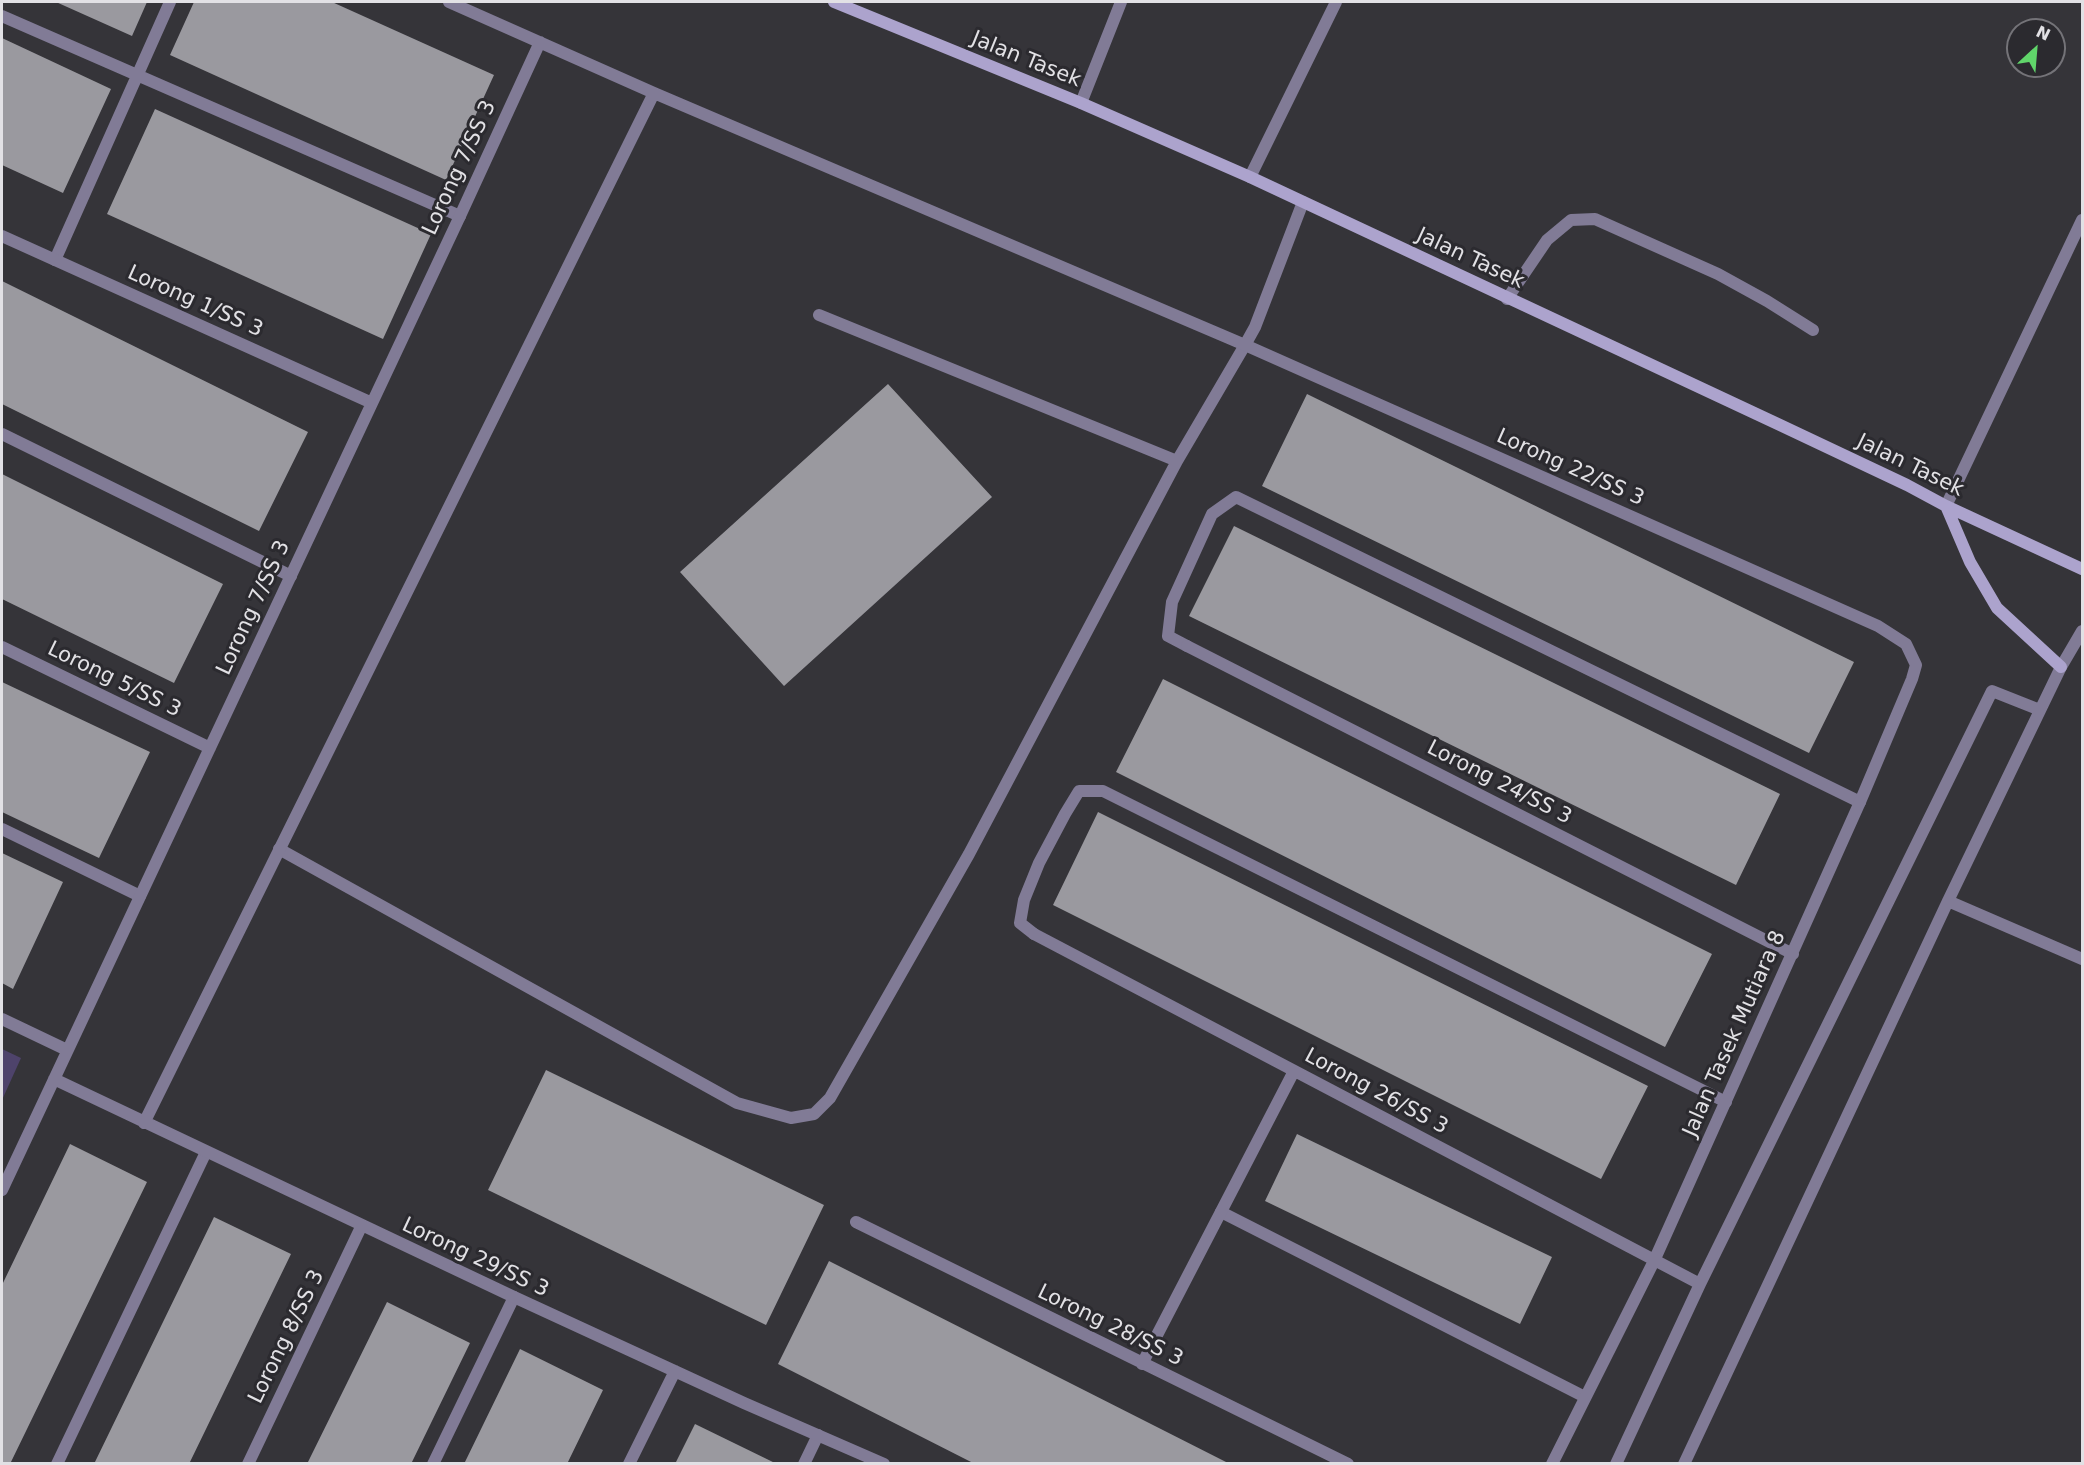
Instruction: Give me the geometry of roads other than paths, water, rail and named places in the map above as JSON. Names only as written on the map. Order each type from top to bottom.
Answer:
[{"type":"main road","name":"Jalan Tasek","points":[[834,2],[1250,177],[2082,569]]},
{"type":"main road","points":[[1946,506],[1970,562],[1997,608],[2061,667]]},
{"type":"street","points":[[55,260],[170,2]]},
{"type":"street","name":"Lorong 22/SS 3","points":[[449,2],[654,93],[1245,345],[1878,627]]},
{"type":"street","points":[[1081,104],[1121,2]]},
{"type":"street","points":[[1250,177],[1336,2]]},
{"type":"street","points":[[2,16],[460,216]]},
{"type":"street","name":"Lorong 7/SS 3","points":[[2,1190],[540,42]]},
{"type":"street","points":[[144,1123],[654,93]]},
{"type":"street","points":[[279,849],[737,1103],[791,1118],[814,1114],[830,1098],[969,854],[1177,461],[1255,327],[1303,202]]},
{"type":"street","points":[[1508,299],[1546,240],[1571,220],[1595,219],[1718,274],[1813,330]]},
{"type":"street","points":[[1946,506],[2082,220]]},
{"type":"street","name":"Lorong 1/SS 3","points":[[2,236],[372,403]]},
{"type":"street","points":[[819,315],[1177,461]]},
{"type":"street","points":[[2,434],[291,576]]},
{"type":"street","name":"Lorong 24/SS 3","points":[[1793,954],[1168,636],[1172,602],[1212,514],[1236,497],[1860,802]]},
{"type":"street","name":"Jalan Tasek Mutiara 8","points":[[1552,1464],[1654,1261],[1793,954],[1912,679],[1916,665],[1906,644],[1878,627]]},
{"type":"street","points":[[1684,1464],[1948,901],[2061,667],[2082,631]]},
{"type":"street","name":"Lorong 5/SS 3","points":[[2,647],[210,748]]},
{"type":"street","points":[[1616,1464],[1700,1284],[1992,691],[2040,710]]},
{"type":"street","name":"Lorong 26/SS 3","points":[[1700,1284],[1034,934],[1020,923],[1024,900],[1039,863],[1079,792],[1103,791],[1726,1102]]},
{"type":"street","points":[[2,829],[140,896]]},
{"type":"street","points":[[1948,901],[2082,959]]},
{"type":"street","points":[[2,1019],[67,1050]]},
{"type":"street","points":[[1142,1364],[1294,1071]]},
{"type":"street","name":"Lorong 29/SS 3","points":[[54,1080],[361,1227],[884,1464]]},
{"type":"street","points":[[57,1464],[206,1152]]},
{"type":"street","points":[[1221,1212],[1585,1397]]},
{"type":"street","name":"Lorong 28/SS 3","points":[[856,1222],[1348,1464]]},
{"type":"street","name":"Lorong 8/SS 3","points":[[248,1464],[361,1227]]},
{"type":"street","points":[[433,1464],[514,1297]]},
{"type":"street","points":[[629,1464],[675,1371]]},
{"type":"street","points":[[804,1464],[818,1435]]}]
